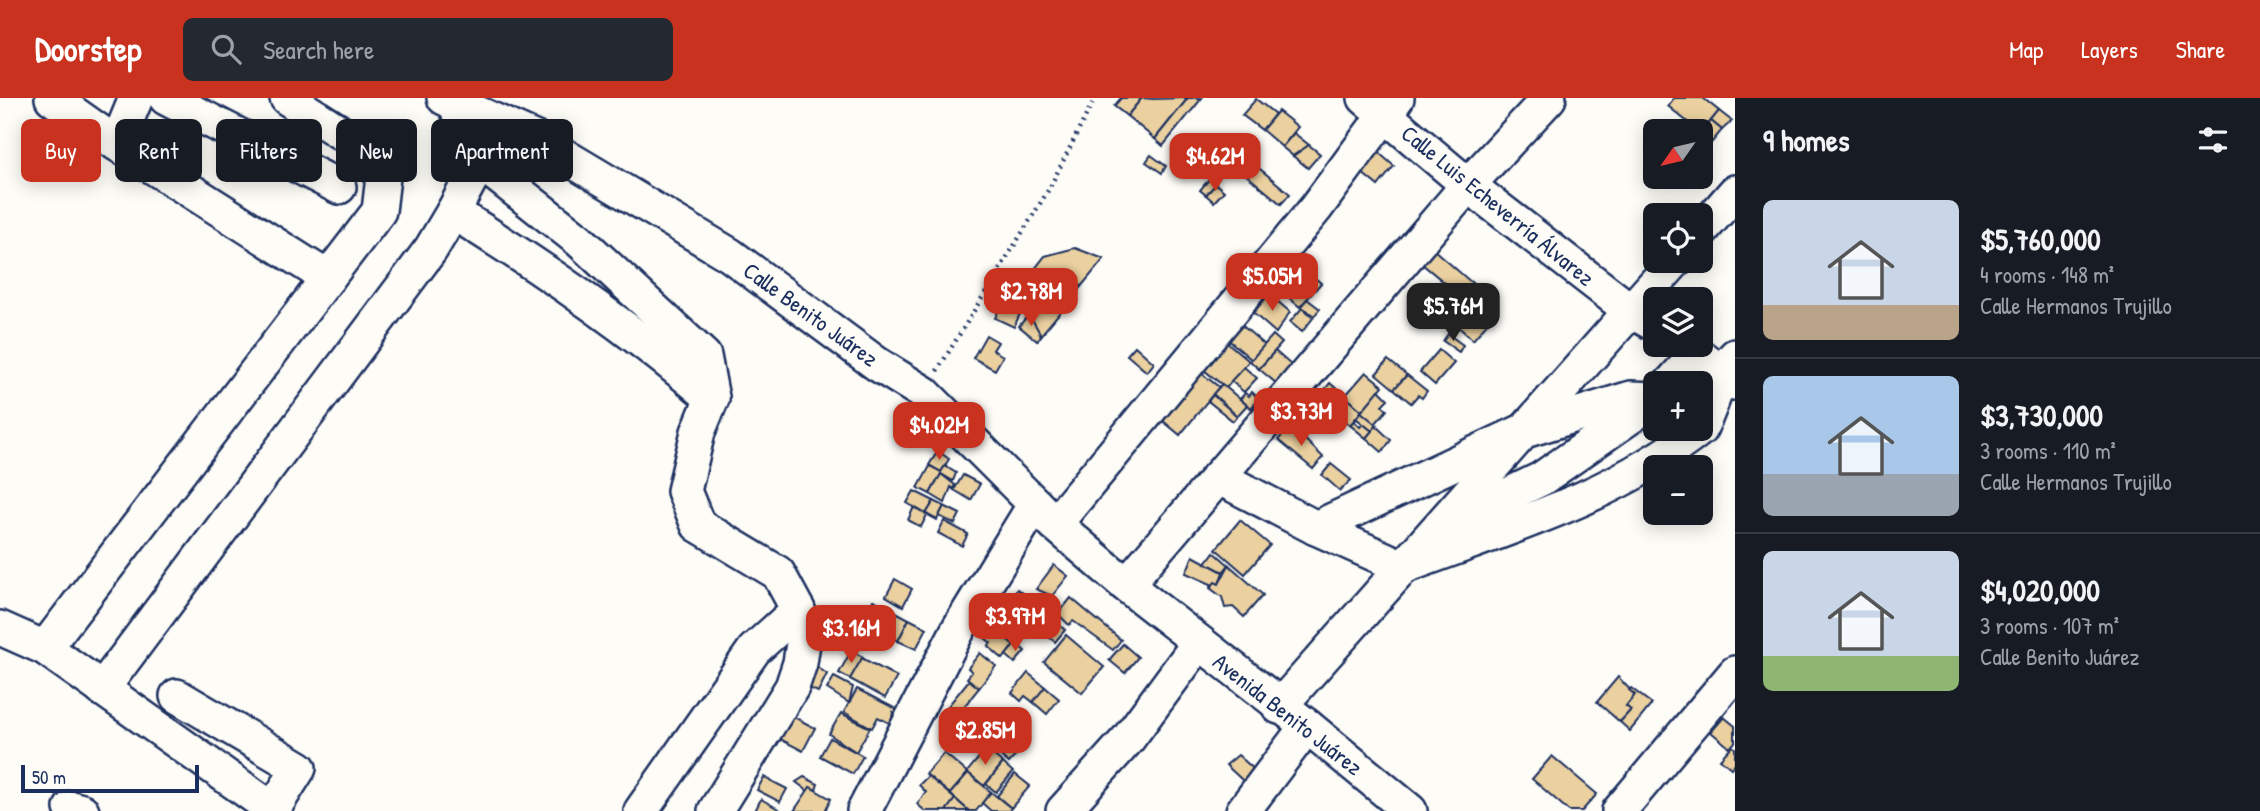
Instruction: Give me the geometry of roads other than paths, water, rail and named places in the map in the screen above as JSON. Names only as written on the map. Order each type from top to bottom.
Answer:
[{"type":"street","points":[[52,98],[115,143]]},
{"type":"street","points":[[127,119],[136,98]]},
{"type":"street","points":[[166,98],[339,187]]},
{"type":"street","points":[[45,648],[379,211],[383,177],[368,150],[287,98]]},
{"type":"street","points":[[1126,585],[1468,185],[1549,98]]},
{"type":"street","points":[[449,100],[459,119]]},
{"type":"street","name":"Calle Benito Juárez","points":[[449,100],[536,139],[730,255],[877,364],[924,393],[1045,514],[1199,644]]},
{"type":"street","points":[[864,811],[959,628],[1045,514],[1316,208],[1382,103]]},
{"type":"street","name":"Calle Luis Echeverría Álvarez","points":[[1382,103],[1468,185],[1643,318]]},
{"type":"street","points":[[177,182],[328,278]]},
{"type":"street","points":[[102,689],[431,249],[470,182]]},
{"type":"street","points":[[506,182],[579,240],[704,356],[712,398],[698,432],[684,491],[698,525],[778,573],[798,610],[805,630],[800,663],[792,687],[715,811]]},
{"type":"street","points":[[1713,217],[1735,192]]},
{"type":"street","points":[[453,212],[677,368],[712,398]]},
{"type":"street","points":[[1279,707],[1521,432],[1643,318]]},
{"type":"street","points":[[1696,371],[1715,362],[1713,406]]},
{"type":"street","points":[[1316,528],[1521,432],[1631,398],[1643,398]]},
{"type":"street","points":[[1442,522],[1485,506],[1541,479],[1643,408]]},
{"type":"street","points":[[1218,477],[1316,528],[1403,567],[1547,516],[1643,466],[1681,441]]},
{"type":"street","points":[[641,811],[754,650],[798,610]]},
{"type":"street","points":[[0,628],[45,648],[274,810],[299,768],[177,696]]},
{"type":"street","points":[[1063,811],[1128,739],[1199,644]]},
{"type":"street","name":"Avenida Benito Juárez","points":[[1199,644],[1319,736],[1410,811]]},
{"type":"street","points":[[1619,811],[1735,673]]},
{"type":"street","points":[[1243,811],[1319,736],[1374,811]]}]
